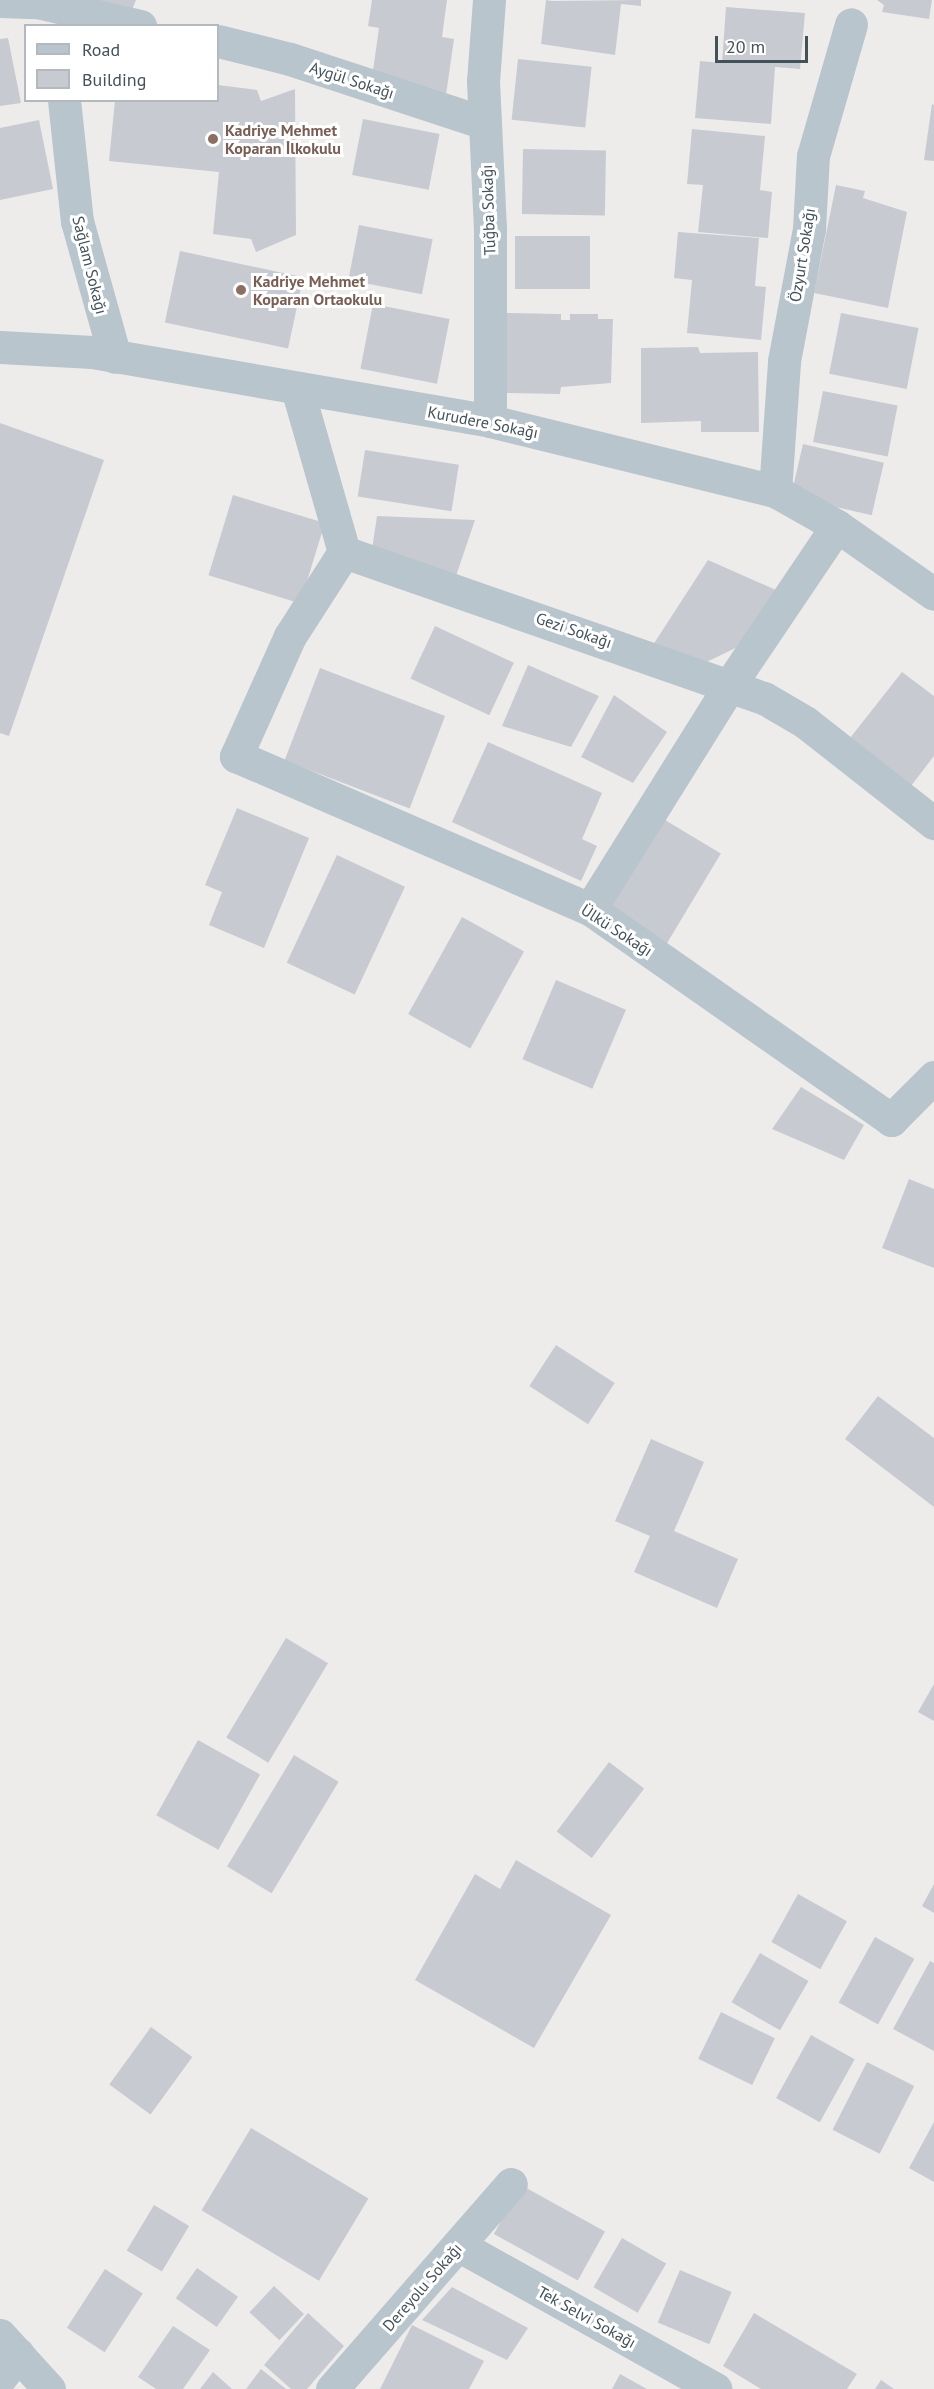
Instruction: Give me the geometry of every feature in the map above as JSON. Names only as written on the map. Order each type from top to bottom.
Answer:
[{"type":"street","name":"Tuğba Sokağı","points":[[489,0],[485,123],[490,421]]},
{"type":"street","points":[[0,1],[129,24]]},
{"type":"street","name":"Özyurt Sokağı","points":[[775,490],[784,361],[809,229],[813,156],[851,24]]},
{"type":"street","name":"Aygül Sokağı","points":[[219,41],[290,59],[485,123]]},
{"type":"street","name":"Sağlam Sokağı","points":[[64,102],[77,221],[115,357]]},
{"type":"street","name":"Kurudere Sokağı","points":[[0,347],[115,357],[490,421],[775,490],[837,526],[934,594]]},
{"type":"street","points":[[297,388],[344,552]]},
{"type":"street","points":[[590,909],[731,683],[837,526]]},
{"type":"street","name":"Gezi Sokağı","points":[[344,552],[731,683],[805,722],[934,823]]},
{"type":"street","name":"Ülkü Sokağı","points":[[344,552],[290,636],[236,756],[590,909],[891,1120],[931,1084]]},
{"type":"street","name":"Dereyolu Sokağı","points":[[332,2389],[511,2184]]},
{"type":"street","name":"Tek Selvi Sokağı","points":[[458,2245],[716,2389]]},
{"type":"street","points":[[6,2355],[49,2389]]},
{"type":"building","points":[[81,0],[136,0],[128,20]]},
{"type":"building","points":[[372,0],[447,0],[442,37],[454,39],[446,95],[371,84],[379,28],[368,26]]},
{"type":"building","points":[[546,0],[641,0],[641,6],[621,4],[615,55],[541,44]]},
{"type":"building","points":[[877,0],[932,0],[929,19],[882,12],[884,5]]},
{"type":"building","points":[[726,7],[805,13],[800,69],[775,67],[771,124],[695,118],[700,61],[722,63]]},
{"type":"building","points":[[8,38],[21,103],[0,106],[0,39]]},
{"type":"building","points":[[518,59],[592,67],[585,127],[512,120]]},
{"type":"building","points":[[219,85],[257,90],[261,101],[295,89],[296,235],[256,252],[251,239],[213,234],[219,172],[109,161],[115,102],[219,102]]},
{"type":"building","points":[[932,104],[934,105],[934,161],[924,160]]},
{"type":"building","points":[[363,119],[440,134],[429,190],[352,175]]},
{"type":"building","points":[[39,120],[53,189],[0,200],[0,128]]},
{"type":"building","points":[[692,129],[765,136],[760,190],[772,192],[768,238],[698,232],[703,185],[687,184]]},
{"type":"building","points":[[523,149],[606,150],[605,215],[522,214]]},
{"type":"building","points":[[836,185],[865,191],[863,198],[907,212],[888,308],[814,293]]},
{"type":"building","points":[[359,225],[433,239],[422,294],[348,280]]},
{"type":"building","points":[[678,232],[759,238],[755,286],[766,287],[761,340],[687,333],[692,280],[674,278]]},
{"type":"building","points":[[515,236],[590,236],[590,289],[515,289]]},
{"type":"building","points":[[180,251],[303,277],[288,349],[165,322]]},
{"type":"building","points":[[373,304],[450,319],[437,384],[360,369]]},
{"type":"building","points":[[506,313],[561,314],[561,320],[570,320],[570,314],[598,314],[598,319],[613,319],[611,383],[561,387],[560,394],[506,393]]},
{"type":"building","points":[[841,313],[919,328],[907,389],[829,374]]},
{"type":"building","points":[[698,347],[700,353],[758,352],[759,432],[701,432],[701,421],[641,423],[641,348]]},
{"type":"building","points":[[823,391],[898,406],[888,457],[813,442]]},
{"type":"building","points":[[0,423],[104,460],[9,736],[0,733]]},
{"type":"building","points":[[803,444],[884,463],[872,515],[791,497]]},
{"type":"building","points":[[365,450],[459,465],[451,511],[358,496]]},
{"type":"building","points":[[233,495],[325,523],[300,603],[208,575]]},
{"type":"building","points":[[377,516],[475,520],[456,576],[371,556]]},
{"type":"building","points":[[708,560],[785,594],[750,641],[692,669],[651,648]]},
{"type":"building","points":[[435,626],[514,663],[489,715],[410,679]]},
{"type":"building","points":[[528,665],[599,696],[571,747],[502,726]]},
{"type":"building","points":[[320,668],[445,716],[410,808],[285,760]]},
{"type":"building","points":[[902,672],[934,696],[934,756],[911,786],[850,738]]},
{"type":"building","points":[[614,695],[667,732],[633,783],[581,757]]},
{"type":"building","points":[[488,742],[602,793],[582,839],[597,846],[581,881],[452,822]]},
{"type":"building","points":[[237,808],[309,838],[264,948],[209,925],[222,892],[205,885]]},
{"type":"building","points":[[660,817],[721,854],[666,945],[605,909]]},
{"type":"building","points":[[337,855],[405,887],[355,995],[287,963]]},
{"type":"building","points":[[462,917],[524,951],[470,1049],[408,1014]]},
{"type":"building","points":[[556,980],[626,1010],[592,1089],[522,1059]]},
{"type":"building","points":[[801,1087],[864,1125],[844,1160],[772,1129]]},
{"type":"building","points":[[909,1179],[934,1189],[934,1268],[882,1248]]},
{"type":"building","points":[[556,1345],[615,1383],[588,1424],[529,1386]]},
{"type":"building","points":[[878,1396],[934,1438],[934,1507],[845,1439]]},
{"type":"building","points":[[651,1439],[704,1462],[674,1531],[738,1559],[717,1608],[634,1572],[650,1536],[615,1521]]},
{"type":"building","points":[[286,1638],[328,1663],[268,1763],[226,1737]]},
{"type":"building","points":[[934,1684],[934,1721],[918,1712]]},
{"type":"building","points":[[198,1740],[260,1774],[218,1850],[156,1815]]},
{"type":"building","points":[[294,1755],[339,1782],[272,1893],[227,1866]]},
{"type":"building","points":[[609,1762],[644,1788],[592,1858],[557,1831]]},
{"type":"building","points":[[516,1860],[611,1915],[534,2048],[415,1980],[475,1874],[500,1889]]},
{"type":"building","points":[[934,1884],[934,1913],[922,1906]]},
{"type":"building","points":[[798,1894],[847,1921],[820,1969],[771,1942]]},
{"type":"building","points":[[875,1937],[914,1959],[878,2024],[839,2003]]},
{"type":"building","points":[[760,1953],[808,1981],[780,2030],[732,2002]]},
{"type":"building","points":[[930,1961],[934,1963],[934,2051],[893,2029]]},
{"type":"building","points":[[721,2012],[775,2038],[752,2085],[698,2059]]},
{"type":"building","points":[[151,2027],[192,2057],[151,2114],[109,2084]]},
{"type":"building","points":[[811,2035],[855,2059],[820,2122],[776,2098]]},
{"type":"building","points":[[867,2062],[914,2086],[880,2154],[832,2130]]},
{"type":"building","points":[[934,2122],[934,2182],[909,2168]]},
{"type":"building","points":[[251,2128],[368,2199],[319,2281],[202,2210]]},
{"type":"building","points":[[521,2185],[605,2232],[578,2281],[494,2234]]},
{"type":"building","points":[[154,2205],[189,2226],[162,2272],[127,2250]]},
{"type":"building","points":[[622,2238],[666,2264],[638,2313],[594,2287]]},
{"type":"building","points":[[197,2268],[238,2297],[217,2327],[176,2298]]},
{"type":"building","points":[[105,2269],[143,2294],[105,2352],[67,2328]]},
{"type":"building","points":[[680,2270],[732,2292],[709,2344],[658,2322]]},
{"type":"building","points":[[274,2286],[304,2314],[279,2340],[249,2312]]},
{"type":"building","points":[[452,2287],[528,2328],[507,2360],[422,2320]]},
{"type":"building","points":[[308,2313],[344,2346],[307,2389],[291,2389],[264,2365]]},
{"type":"building","points":[[754,2313],[857,2374],[847,2389],[761,2389],[723,2366]]},
{"type":"building","points":[[412,2325],[484,2361],[469,2389],[380,2389]]},
{"type":"building","points":[[173,2326],[210,2350],[183,2389],[156,2389],[138,2377]]},
{"type":"building","points":[[261,2369],[286,2389],[246,2389]]},
{"type":"building","points":[[213,2372],[232,2389],[200,2389]]},
{"type":"building","points":[[620,2374],[647,2389],[612,2389]]},
{"type":"building","points":[[881,2380],[894,2389],[875,2389]]},
{"type":"place","name":"Kadriye Mehmet Koparan İlkokulu","points":[[213,139]]},
{"type":"place","name":"Kadriye Mehmet Koparan Ortaokulu","points":[[241,290]]}]
